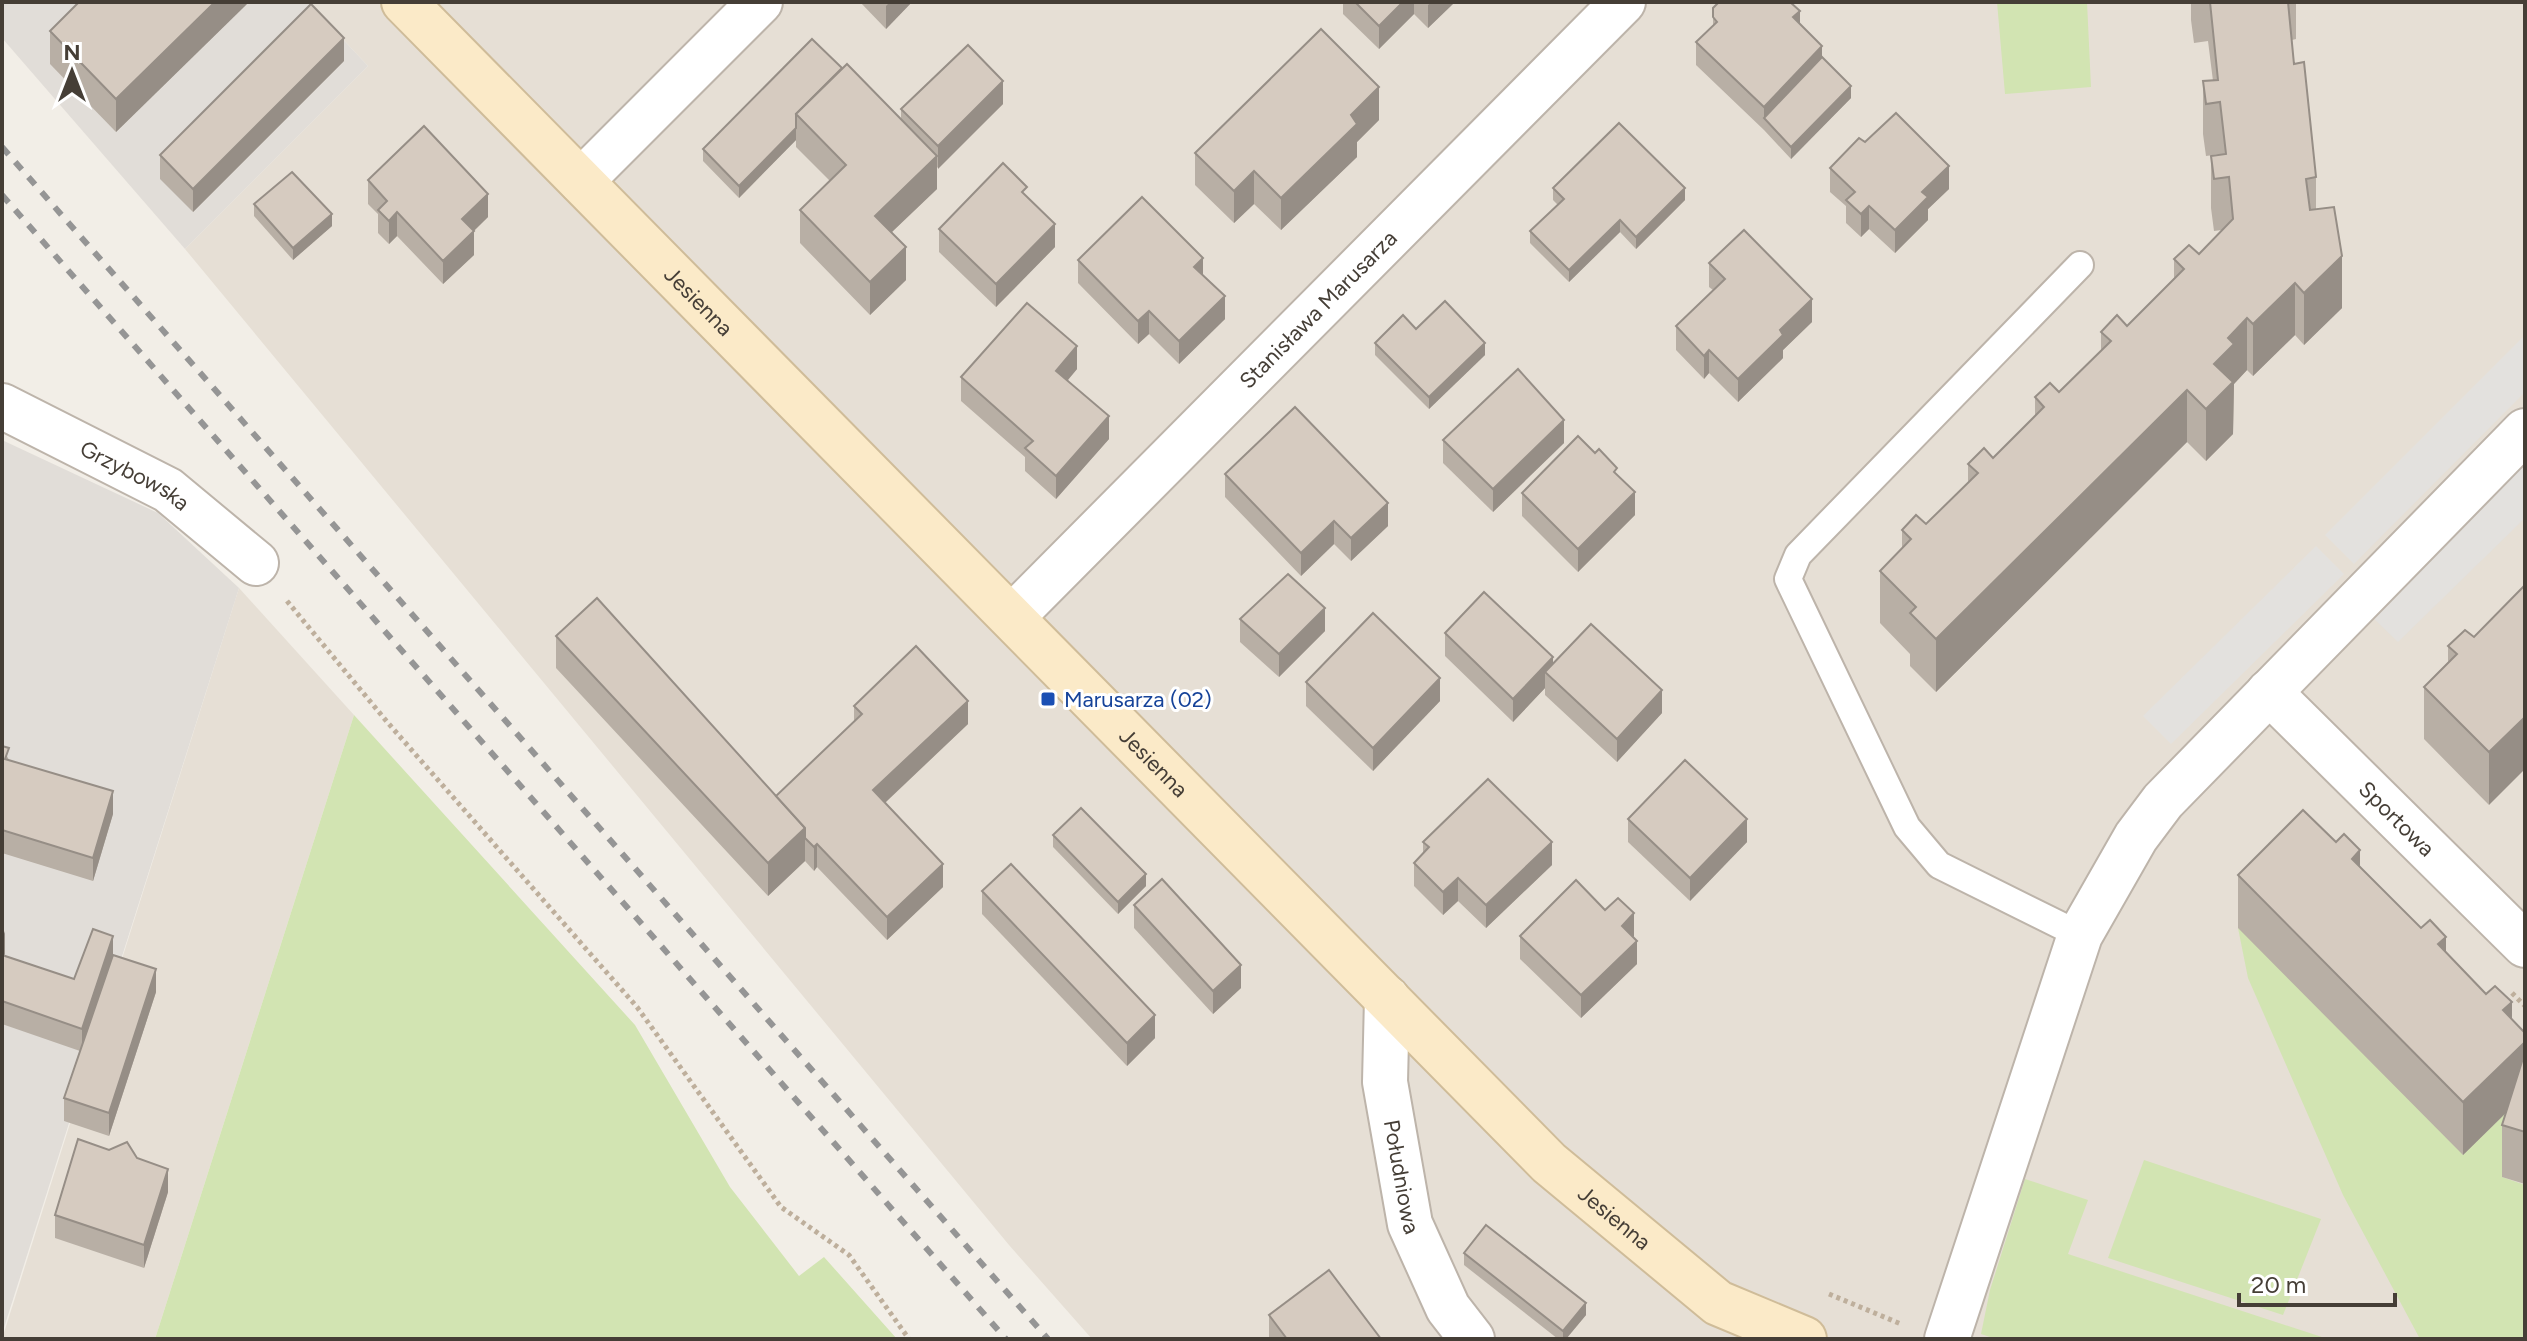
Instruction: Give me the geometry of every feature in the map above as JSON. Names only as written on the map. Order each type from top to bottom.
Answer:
[{"type":"street","name":"Jesienna","points":[[404,2],[1549,1163],[1718,1303],[1804,1339]]},
{"type":"street","points":[[581,181],[760,2]]},
{"type":"street","name":"Stanisława Marusarza","points":[[1012,617],[1623,2]]},
{"type":"street","name":"Grzybowska","points":[[2,406],[168,490],[256,563]]},
{"type":"street","points":[[1947,1339],[2080,935],[2136,837],[2163,801],[2525,431]]},
{"type":"street","name":"Sportowa","points":[[2269,692],[2525,945]]},
{"type":"street","name":"Południowa","points":[[1387,998],[1385,1082],[1410,1224],[1448,1308],[1472,1339]]},
{"type":"lane","points":[[2080,265],[1798,555],[1788,579],[1907,827],[1939,865],[2080,935]]},
{"type":"path","points":[[256,563],[388,723],[637,1007],[781,1207],[849,1255],[909,1339]]},
{"type":"shaded area","points":[[2,2],[308,2],[368,66],[185,249],[2,38]]},
{"type":"shaded area","points":[[308,2],[2525,2],[2525,1339],[1092,1339],[1009,1245],[185,249],[368,66]]},
{"type":"shaded area","points":[[2525,335],[2525,392],[2354,564],[2325,535]]},
{"type":"shaded area","points":[[2,440],[158,513],[239,588],[2,1334]]},
{"type":"shaded area","points":[[2525,461],[2525,518],[2398,642],[2369,614]]},
{"type":"shaded area","points":[[2316,546],[2344,574],[2171,744],[2143,716]]},
{"type":"shaded area","points":[[239,588],[354,715],[155,1339],[2,1339]]},
{"type":"green space","points":[[1997,2],[2087,2],[2091,87],[2005,94]]},
{"type":"green space","points":[[354,715],[635,1025],[730,1187],[799,1276],[824,1257],[897,1339],[155,1339]]},
{"type":"green space","points":[[2238,928],[2525,1094],[2502,1177],[2525,1185],[2525,1339],[2420,1339],[2343,1195],[2248,978]]},
{"type":"green space","points":[[2144,1160],[2321,1219],[2283,1315],[2108,1258]]},
{"type":"green space","points":[[2025,1179],[2088,1200],[2068,1254],[2328,1339],[1996,1339],[1981,1334],[1990,1290]]},
{"type":"building","points":[[79,2],[215,2],[116,99],[50,31]]},
{"type":"building","points":[[1355,2],[1403,2],[1379,26]]},
{"type":"building","points":[[1719,2],[1790,2],[1800,11],[1793,17],[1822,46],[1764,107],[1696,42],[1717,22],[1713,17],[1713,8]]},
{"type":"building","points":[[2210,2],[2288,2],[2294,64],[2304,62],[2316,177],[2306,179],[2310,210],[2334,207],[2342,256],[2304,293],[2295,283],[2253,324],[2247,318],[2228,338],[2234,344],[2214,364],[2233,382],[2206,409],[2187,390],[1936,639],[1910,613],[1916,607],[1880,571],[1911,539],[1902,530],[1916,515],[1926,524],[1978,473],[1968,464],[1984,448],[1993,458],[2044,407],[2035,397],[2050,383],[2059,392],[2111,341],[2101,332],[2117,315],[2127,326],[2184,269],[2174,259],[2189,245],[2199,254],[2233,219],[2229,177],[2214,179],[2211,156],[2226,154],[2220,102],[2206,104],[2203,81],[2218,80]]},
{"type":"building","points":[[311,4],[344,38],[193,189],[160,155]]},
{"type":"building","points":[[1321,29],[1379,87],[1351,115],[1357,124],[1281,198],[1254,171],[1234,191],[1195,153]]},
{"type":"building","points":[[812,39],[842,68],[796,114],[796,128],[739,186],[703,149]]},
{"type":"building","points":[[968,45],[1003,81],[938,146],[901,109]]},
{"type":"building","points":[[1822,57],[1851,86],[1791,147],[1764,118]]},
{"type":"building","points":[[847,64],[937,156],[875,216],[906,247],[870,282],[800,210],[846,165],[796,114]]},
{"type":"building","points":[[1896,113],[1949,166],[1922,192],[1928,197],[1895,230],[1869,206],[1861,214],[1846,200],[1855,192],[1830,168],[1859,138],[1865,142]]},
{"type":"building","points":[[1619,123],[1685,188],[1636,237],[1620,220],[1569,270],[1530,231],[1564,199],[1553,188]]},
{"type":"building","points":[[424,126],[488,194],[462,219],[474,231],[443,261],[397,212],[389,221],[378,210],[387,201],[368,180]]},
{"type":"building","points":[[1003,163],[1027,187],[1022,192],[1055,224],[996,284],[939,229]]},
{"type":"building","points":[[292,172],[332,214],[293,248],[254,204]]},
{"type":"building","points":[[1142,197],[1203,258],[1194,267],[1225,296],[1179,341],[1149,311],[1138,321],[1078,260]]},
{"type":"building","points":[[1744,230],[1812,299],[1780,330],[1783,335],[1738,379],[1709,350],[1704,356],[1676,326],[1725,279],[1709,263]]},
{"type":"building","points":[[1445,301],[1485,343],[1429,397],[1375,343],[1403,315],[1416,329]]},
{"type":"building","points":[[1027,303],[1077,346],[1056,371],[1109,416],[1056,476],[1025,448],[1033,441],[961,377]]},
{"type":"building","points":[[1518,369],[1564,420],[1493,489],[1443,440]]},
{"type":"building","points":[[1295,407],[1388,503],[1351,538],[1334,521],[1301,553],[1225,474]]},
{"type":"building","points":[[1578,436],[1595,453],[1599,449],[1617,468],[1614,472],[1635,492],[1578,549],[1522,493]]},
{"type":"building","points":[[1288,574],[1325,608],[1279,654],[1240,619]]},
{"type":"building","points":[[2525,585],[2525,717],[2489,752],[2424,687],[2457,654],[2448,646],[2465,630],[2474,637]]},
{"type":"building","points":[[1484,592],[1553,657],[1513,699],[1445,633]]},
{"type":"building","points":[[597,598],[805,828],[768,863],[556,636]]},
{"type":"building","points":[[1373,613],[1440,678],[1373,748],[1306,682]]},
{"type":"building","points":[[1591,624],[1662,690],[1617,739],[1545,672]]},
{"type":"building","points":[[916,646],[968,701],[873,790],[943,864],[887,917],[817,844],[814,847],[805,838],[805,828],[776,796],[862,714],[854,706]]},
{"type":"building","points":[[2,746],[9,748],[5,759],[113,791],[93,858],[2,830]]},
{"type":"building","points":[[1685,760],[1747,819],[1690,878],[1628,819]]},
{"type":"building","points":[[1488,779],[1552,842],[1486,905],[1458,878],[1443,892],[1414,863],[1429,847],[1423,842]]},
{"type":"building","points":[[1081,808],[1146,874],[1118,902],[1053,835]]},
{"type":"building","points":[[2303,810],[2336,842],[2344,834],[2360,850],[2352,859],[2421,928],[2430,920],[2446,937],[2438,944],[2486,994],[2495,986],[2512,1002],[2503,1010],[2525,1033],[2525,1042],[2463,1102],[2238,875]]},
{"type":"building","points":[[1011,864],[1155,1015],[1127,1043],[982,891]]},
{"type":"building","points":[[1162,879],[1241,965],[1213,991],[1134,905]]},
{"type":"building","points":[[1576,880],[1605,910],[1618,898],[1634,913],[1622,926],[1637,941],[1581,995],[1520,936]]},
{"type":"building","points":[[93,929],[113,936],[82,1029],[2,1001],[2,955],[74,979]]},
{"type":"building","points":[[113,955],[156,969],[109,1113],[64,1098]]},
{"type":"building","points":[[2525,1052],[2525,1132],[2502,1125]]},
{"type":"building","points":[[78,1139],[109,1150],[127,1142],[137,1158],[168,1169],[144,1245],[55,1215]]},
{"type":"building","points":[[1486,1225],[1586,1303],[1563,1331],[1464,1253]]},
{"type":"building","points":[[1329,1270],[1381,1339],[1287,1339],[1269,1315]]},
{"type":"railway","points":[[2,147],[1048,1339]]},
{"type":"railway","points":[[2,195],[1006,1339]]},
{"type":"place","name":"Marusarza (02)","points":[[1048,699]]}]
